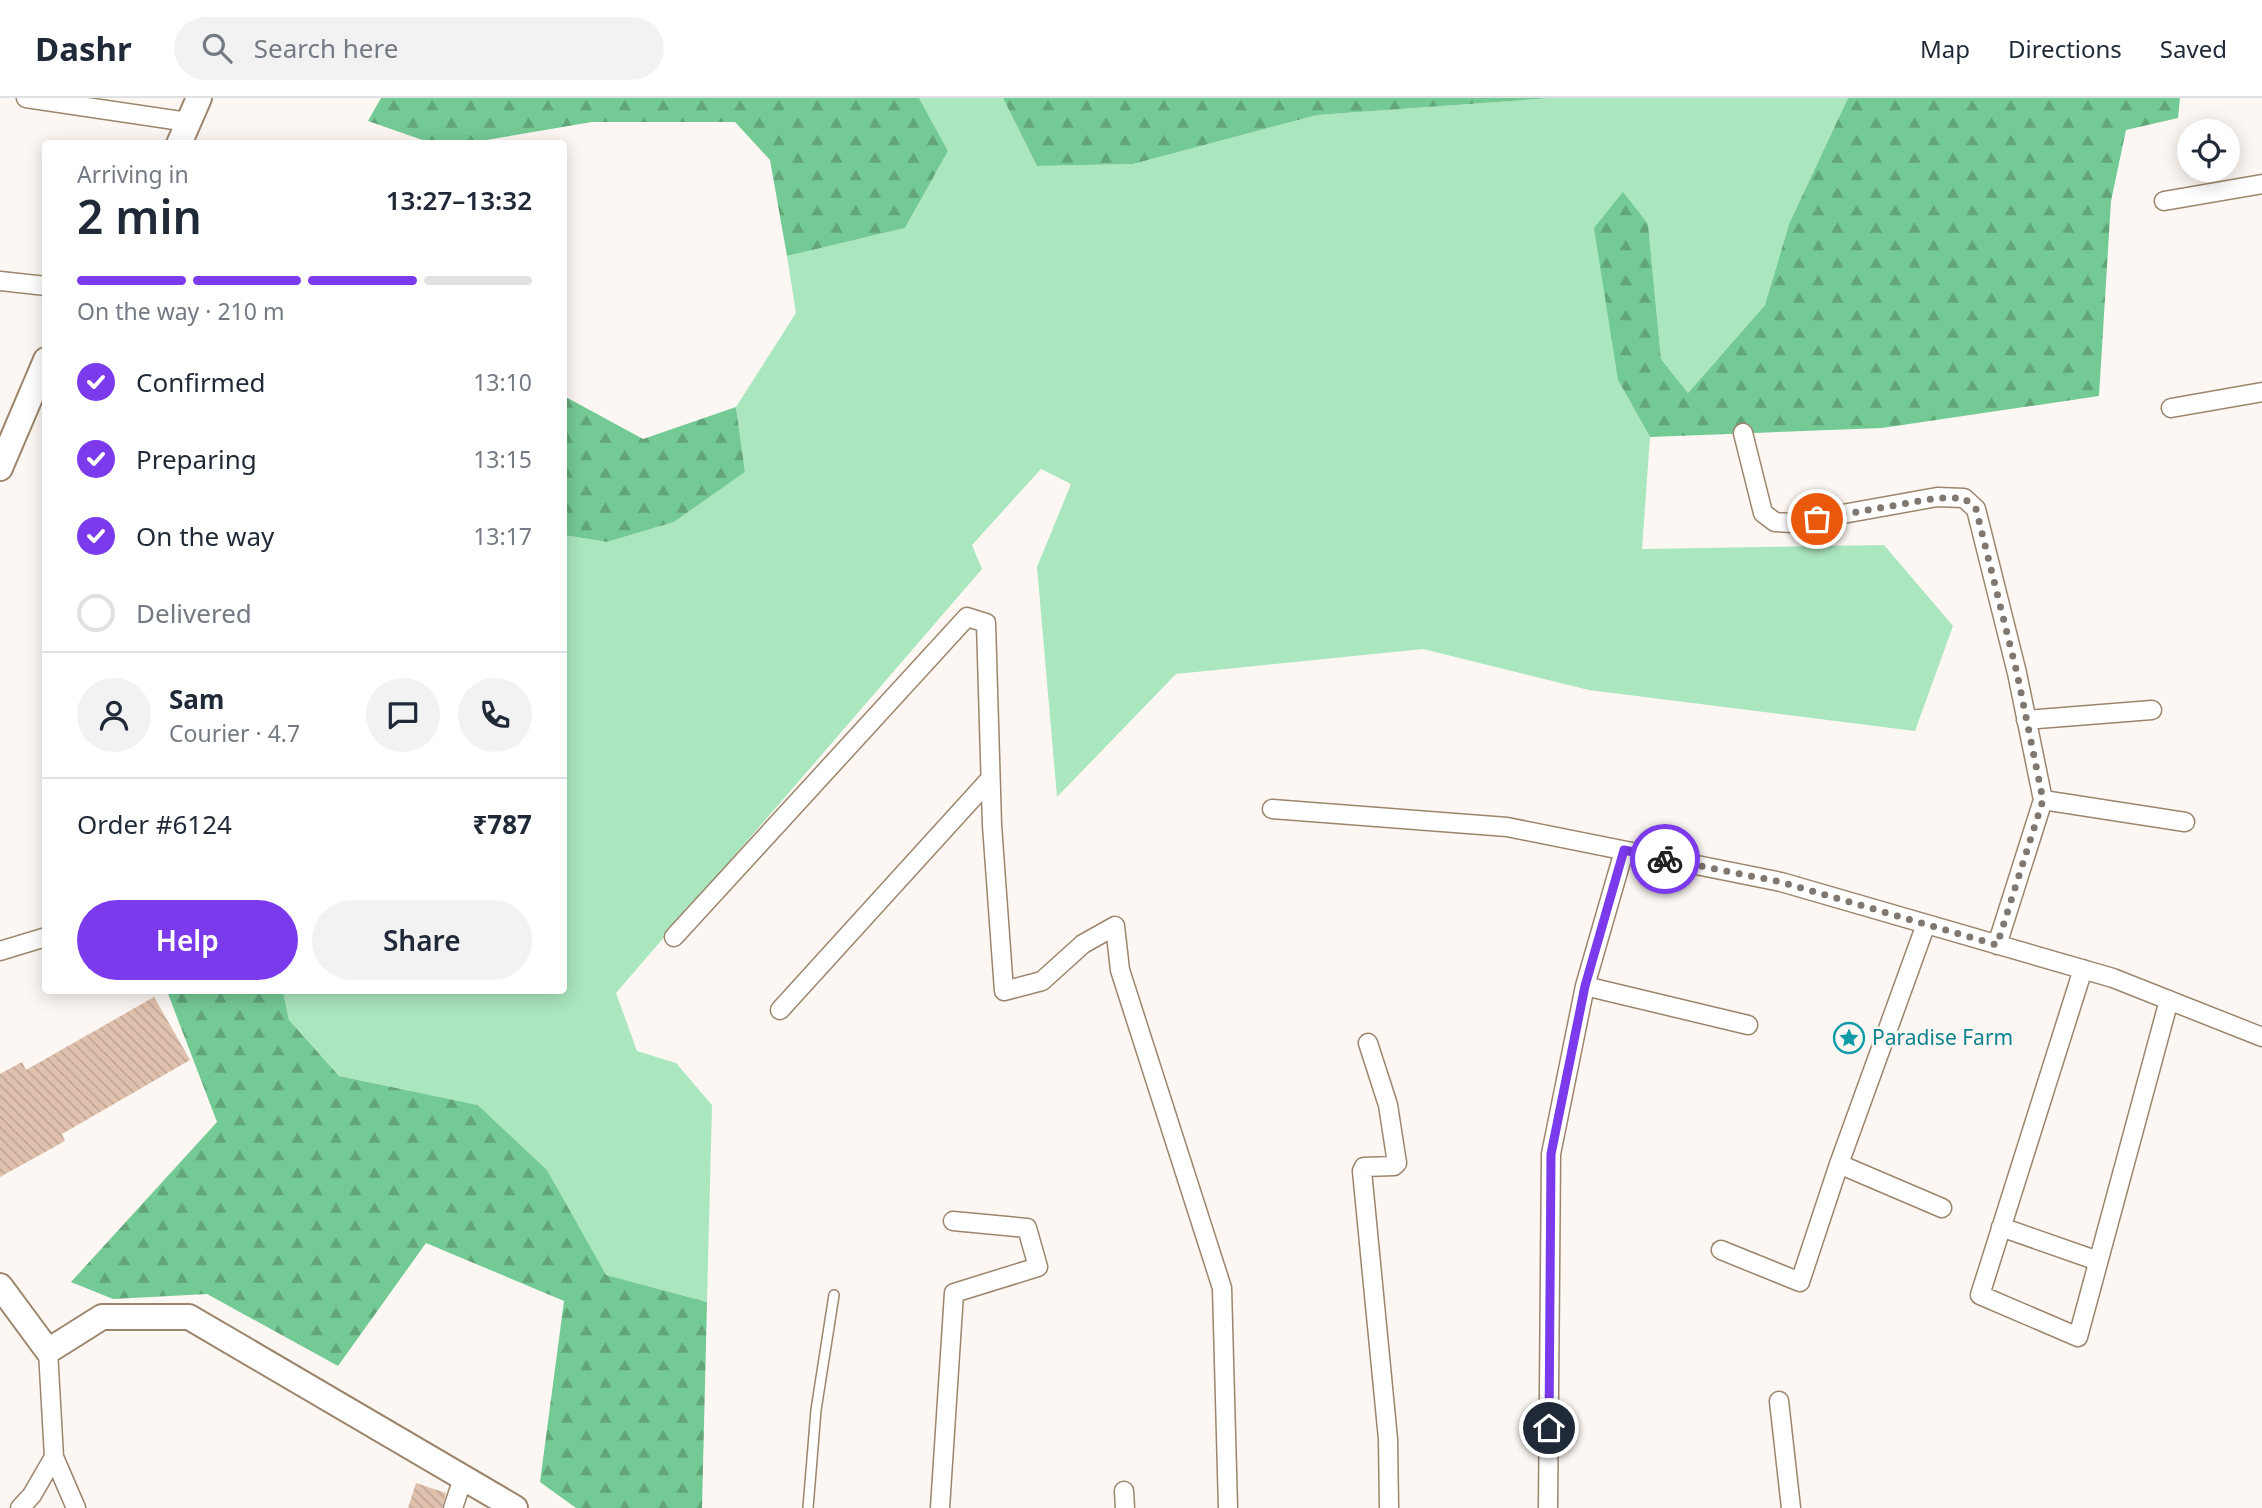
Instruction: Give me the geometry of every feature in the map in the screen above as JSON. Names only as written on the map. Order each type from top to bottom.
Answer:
[{"type":"street","points":[[26,98],[184,133],[199,98]]},
{"type":"street","points":[[2164,201],[2262,184]]},
{"type":"street","points":[[0,281],[42,286]]},
{"type":"street","points":[[2,456],[42,369]]},
{"type":"street","points":[[2171,408],[2262,392]]},
{"type":"street","points":[[1743,433],[1763,513],[1775,522],[1793,523],[1937,498],[1964,498],[1976,509],[2017,673],[2043,800],[1997,945]]},
{"type":"street","points":[[674,937],[967,617],[986,623],[990,779],[1004,991],[1042,981],[1083,944],[1115,926],[1120,970],[1222,1288],[1228,1508]]},
{"type":"street","points":[[2026,720],[2152,710]]},
{"type":"street","points":[[780,1010],[990,779]]},
{"type":"street","points":[[2043,800],[2185,821]]},
{"type":"street","points":[[1272,809],[1507,827],[1781,882],[2113,978],[2262,1037]]},
{"type":"street","points":[[1548,1508],[1551,1154],[1585,986],[1624,850]]},
{"type":"street","points":[[1721,1250],[1800,1282],[1839,1164],[1926,924]]},
{"type":"street","points":[[0,951],[42,938]]},
{"type":"street","points":[[2083,969],[1980,1295],[2078,1337],[2169,1000]]},
{"type":"street","points":[[1585,986],[1748,1026]]},
{"type":"street","points":[[1368,1043],[1388,1105],[1397,1163],[1394,1166],[1362,1168],[1388,1439],[1389,1508]]},
{"type":"street","points":[[1839,1164],[1942,1208]]},
{"type":"street","points":[[940,1508],[954,1293],[1038,1267],[1027,1228],[953,1222]]},
{"type":"street","points":[[2001,1227],[2098,1261]]},
{"type":"street","points":[[0,1286],[48,1351],[54,1457],[76,1508]]},
{"type":"street","points":[[48,1351],[102,1317],[189,1317],[515,1508]]},
{"type":"street","points":[[1779,1401],[1791,1508]]},
{"type":"street","points":[[20,1508],[32,1495],[54,1457]]},
{"type":"street","points":[[453,1508],[463,1478]]},
{"type":"lane","points":[[808,1508],[816,1410],[834,1295]]},
{"type":"green space","points":[[381,98],[919,98],[948,151],[905,228],[787,256],[770,160],[735,122],[592,122],[487,140],[423,140],[368,121]]},
{"type":"green space","points":[[919,98],[1003,98],[1037,166],[1133,164],[1317,115],[1552,98],[1848,98],[1789,224],[1765,305],[1688,393],[1661,359],[1648,224],[1618,380],[1650,437],[1642,549],[1884,545],[1953,626],[1915,731],[1589,690],[1423,649],[1176,674],[1057,797],[1037,567],[1071,484],[1041,469],[972,545],[982,569],[616,993],[637,1051],[676,1063],[712,1105],[707,1302],[605,1275],[547,1170],[478,1105],[339,1076],[289,1020],[284,994],[567,994],[567,535],[607,542],[674,522],[745,472],[736,407],[796,313],[787,256],[905,228],[948,151]]},
{"type":"green space","points":[[1003,98],[1552,98],[1317,115],[1133,164],[1037,166]]},
{"type":"green space","points":[[1848,98],[2180,98],[2178,118],[2126,130],[2111,201],[2099,396],[1882,428],[1650,437],[1618,380],[1594,228],[1623,192],[1648,224],[1661,359],[1688,393],[1765,305],[1789,224]]},
{"type":"green space","points":[[567,398],[643,439],[736,407],[745,472],[674,522],[607,542],[567,535]]},
{"type":"green space","points":[[168,994],[284,994],[289,1020],[339,1076],[478,1105],[547,1170],[606,1275],[707,1302],[702,1508],[576,1508],[540,1482],[564,1301],[426,1243],[338,1366],[207,1294],[113,1299],[71,1282],[217,1122]]},
{"type":"building","points":[[154,997],[190,1060],[62,1134],[65,1141],[0,1177],[0,1074],[22,1062],[26,1070]]},
{"type":"building","points":[[416,1483],[446,1493],[442,1508],[408,1508]]},
{"type":"way so far","points":[[1665,859],[1781,882],[1997,945],[2043,800],[2017,673],[1976,509],[1964,498],[1937,498],[1817,519]]},
{"type":"place","name":"Paradise Farm","points":[[1849,1038]]},
{"type":"route","points":[[1549,1428],[1551,1154],[1585,986],[1624,850],[1665,859]]}]
